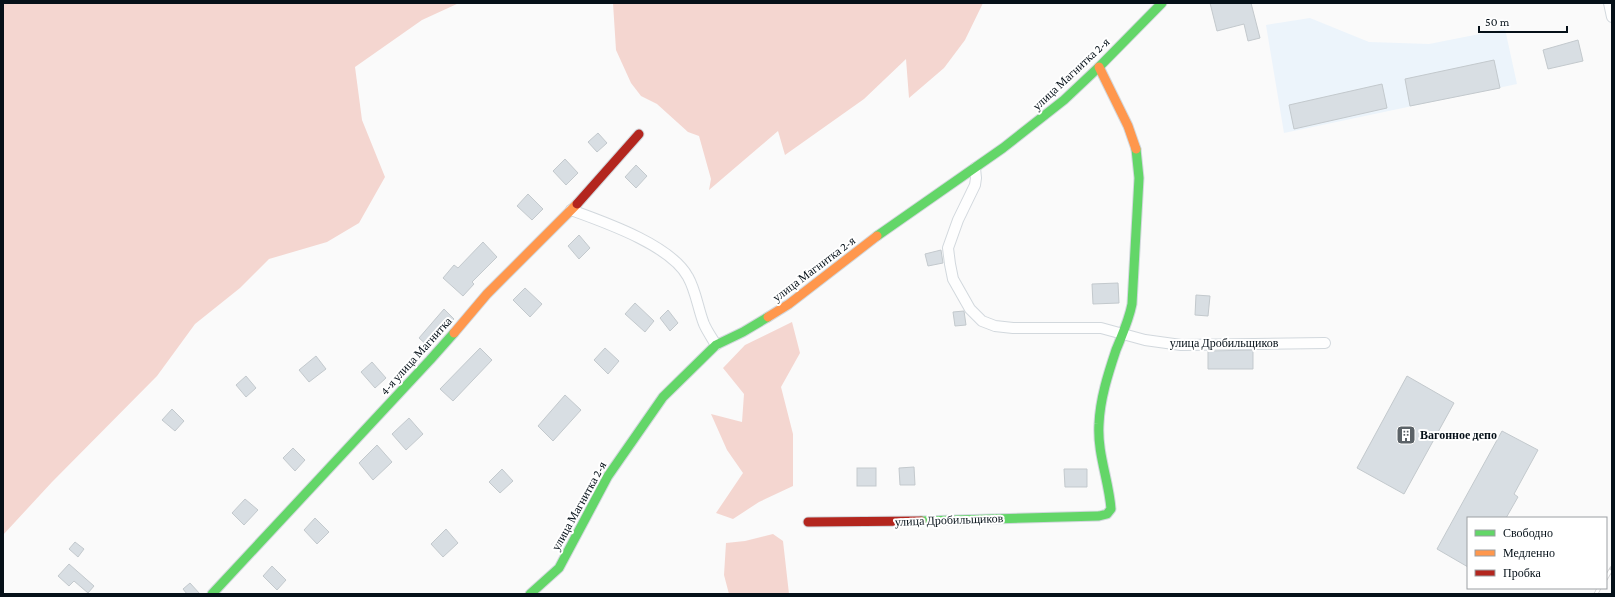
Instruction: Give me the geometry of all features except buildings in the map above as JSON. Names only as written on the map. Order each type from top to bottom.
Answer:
[{"type":"street","name":"улица Магнитка 2-я","points":[[530,594],[559,568],[608,476],[663,397],[716,345],[743,332],[789,304],[891,226],[975,168],[1042,118],[1099,67],[1162,3]]},
{"type":"street","points":[[1609,3],[1612,17]]},
{"type":"street","points":[[1099,67],[1135,143],[1138,162],[1139,178],[1132,304],[1129,321],[1123,334]]},
{"type":"street","name":"4-я улица Магнитка","points":[[212,594],[430,360],[487,294],[571,210],[639,134]]},
{"type":"street","name":"улица Дробильщиков","points":[[975,168],[975,185],[958,220],[948,248],[954,279],[970,309],[982,321],[995,326],[1014,328],[1101,328],[1145,340],[1181,345],[1325,343]]},
{"type":"street","points":[[571,210],[605,222],[665,253],[679,264],[689,278],[704,326],[716,345]]},
{"type":"street","name":"улица Дробильщиков","points":[[808,522],[906,522],[1099,516],[1107,514],[1111,509],[1111,498],[1099,439],[1100,424],[1109,374],[1123,334]]},
{"type":"shaded area","points":[[3,3],[459,3],[422,20],[355,67],[362,120],[385,177],[359,223],[327,242],[269,259],[240,288],[195,324],[157,376],[52,482],[3,535]]},
{"type":"shaded area","points":[[613,3],[983,3],[965,40],[944,68],[909,98],[906,59],[864,99],[785,155],[778,131],[709,190],[711,179],[699,136],[688,132],[657,104],[641,96],[631,83],[616,50]]},
{"type":"shaded area","points":[[1310,18],[1369,42],[1429,44],[1505,29],[1517,84],[1284,133],[1266,25]]},
{"type":"shaded area","points":[[792,322],[800,353],[781,387],[793,434],[793,486],[759,502],[733,519],[716,513],[743,473],[727,450],[711,414],[742,422],[744,394],[723,368],[745,345]]},
{"type":"shaded area","points":[[773,534],[783,541],[789,594],[729,594],[724,575],[726,543],[745,541]]},
{"type":"railway","points":[[1607,576],[1612,568]]},
{"type":"railway","points":[[1596,594],[1598,589]]},
{"type":"traffic: fast","points":[[877,236],[1003,148],[1064,100],[1162,3]]},
{"type":"traffic: fast","points":[[921,521],[1099,516],[1107,514],[1111,509],[1101,456],[1099,424],[1101,405],[1107,377],[1132,304],[1139,178],[1136,149]]},
{"type":"traffic: fast","points":[[530,594],[559,568],[608,476],[663,397],[716,345],[743,332],[768,317]]},
{"type":"traffic: fast","points":[[212,594],[454,333]]},
{"type":"traffic: slow","points":[[1099,67],[1128,126],[1136,149]]},
{"type":"traffic: slow","points":[[454,333],[487,294],[577,204]]},
{"type":"traffic: slow","points":[[768,317],[789,304],[877,236]]},
{"type":"traffic: jam","points":[[577,204],[639,134]]},
{"type":"traffic: jam","points":[[808,522],[921,521]]},
{"type":"place","name":"Вагонное депо","points":[[1406,435]]}]
